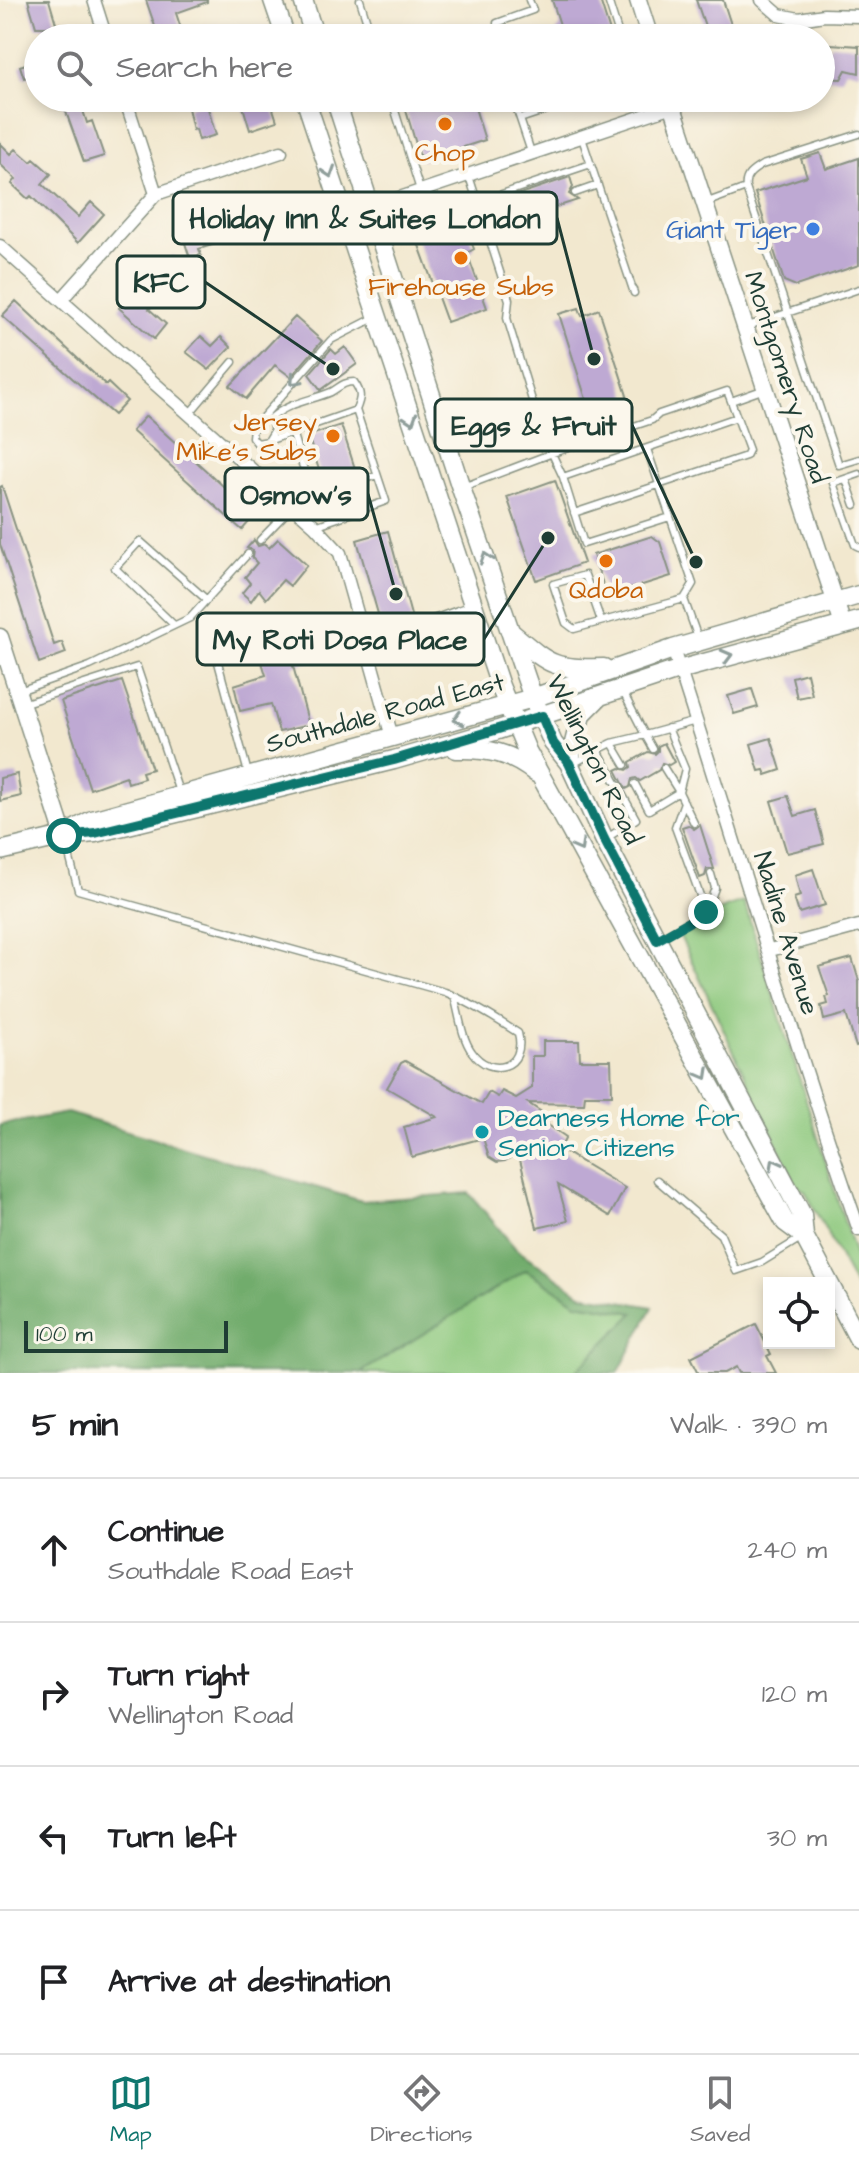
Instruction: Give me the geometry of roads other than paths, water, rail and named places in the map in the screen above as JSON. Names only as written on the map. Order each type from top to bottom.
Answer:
[{"type":"main road","points":[[273,0],[281,24]]},
{"type":"main road","points":[[303,0],[311,24]]},
{"type":"main road","name":"Wellington Road","points":[[309,112],[482,634],[516,725],[541,778],[785,1222],[804,1236]]},
{"type":"main road","name":"Wellington Road","points":[[340,112],[461,488],[533,698],[553,743],[570,764],[604,839],[802,1215],[804,1236],[859,1340]]},
{"type":"main road","points":[[377,317],[403,309]]},
{"type":"main road","name":"Southdale Road East","points":[[64,836],[92,820],[533,698],[673,649],[859,595]]},
{"type":"main road","name":"Southdale Road East","points":[[0,851],[64,836],[95,833],[435,748],[516,725],[680,670],[851,623]]},
{"type":"main road","points":[[511,632],[543,660],[563,668],[620,668]]},
{"type":"main road","points":[[570,764],[581,715],[599,697]]},
{"type":"main road","points":[[435,748],[499,752],[517,759],[541,778]]},
{"type":"street","points":[[94,0],[102,24]]},
{"type":"street","points":[[638,0],[646,24]]},
{"type":"street","points":[[762,0],[779,15],[799,19],[824,15],[859,16]]},
{"type":"street","points":[[130,112],[156,194]]},
{"type":"street","points":[[343,217],[582,138],[646,112]]},
{"type":"street","name":"Montgomery Road","points":[[674,112],[835,601],[851,623]]},
{"type":"street","points":[[62,299],[156,194],[281,152]]},
{"type":"street","points":[[0,246],[293,506],[340,553],[392,737]]},
{"type":"street","points":[[0,637],[64,836]]},
{"type":"street","name":"Nadine Avenue","points":[[673,649],[770,950],[814,1101],[859,1230]]},
{"type":"street","points":[[770,950],[859,926]]},
{"type":"lane","points":[[360,0],[368,24]]},
{"type":"lane","points":[[497,24],[533,10],[529,0]]},
{"type":"lane","points":[[608,0],[616,24]]},
{"type":"lane","points":[[395,112],[420,192]]},
{"type":"lane","points":[[518,112],[532,155]]},
{"type":"lane","points":[[520,119],[541,112]]},
{"type":"lane","points":[[859,134],[762,165],[745,180],[839,465],[859,459]]},
{"type":"lane","points":[[582,138],[634,293]]},
{"type":"lane","points":[[478,202],[591,164]]},
{"type":"lane","points":[[469,176],[509,300],[506,314],[511,333],[550,454],[563,477],[584,544],[670,517]]},
{"type":"lane","points":[[575,193],[598,185]]},
{"type":"lane","points":[[704,203],[746,188]]},
{"type":"lane","points":[[485,223],[507,215]]},
{"type":"lane","points":[[745,327],[859,289]]},
{"type":"lane","points":[[356,410],[268,441],[257,443],[252,437],[253,428],[331,340],[377,317]]},
{"type":"lane","points":[[189,414],[233,362]]},
{"type":"lane","points":[[268,441],[274,431],[271,418],[283,407],[332,391],[344,382],[354,382],[360,391],[356,410],[386,501],[315,526]]},
{"type":"lane","points":[[731,401],[765,388]]},
{"type":"lane","points":[[461,488],[727,391],[749,450],[746,456],[574,513]]},
{"type":"lane","points":[[563,477],[737,417]]},
{"type":"lane","points":[[292,432],[311,484],[320,492],[377,475]]},
{"type":"lane","points":[[601,621],[585,575],[553,584],[566,623],[574,629],[684,599],[693,584],[647,449]]},
{"type":"lane","points":[[859,474],[833,483],[855,545],[859,547]]},
{"type":"lane","points":[[846,479],[855,505]]},
{"type":"lane","points":[[260,540],[293,506]]},
{"type":"lane","points":[[174,625],[115,568],[140,541],[207,600]]},
{"type":"lane","points":[[20,698],[190,618],[248,554]]},
{"type":"lane","points":[[684,599],[699,642]]},
{"type":"lane","points":[[365,643],[473,605]]},
{"type":"lane","points":[[442,648],[482,634]]},
{"type":"lane","points":[[212,640],[249,777]]},
{"type":"lane","points":[[20,698],[137,667],[181,795]]},
{"type":"lane","points":[[622,689],[653,749]]},
{"type":"lane","points":[[570,764],[612,743],[697,721]]},
{"type":"lane","points":[[604,839],[679,792],[685,769],[668,728]]},
{"type":"lane","points":[[612,743],[625,765]]},
{"type":"lane","points":[[598,750],[636,819]]},
{"type":"lane","points":[[664,768],[694,823]]},
{"type":"lane","points":[[635,784],[649,810]]},
{"type":"lane","points":[[684,802],[675,827],[706,912]]},
{"type":"lane","points":[[64,836],[78,890],[454,996],[518,1033],[520,1044],[515,1061],[509,1066],[492,1066],[472,1053],[454,996]]},
{"type":"lane","points":[[657,940],[706,912],[715,888],[711,874]]},
{"type":"lane","points":[[657,1180],[721,1235],[736,1271],[762,1262],[804,1236]]},
{"type":"place","name":"Chop","points":[[445,124]]},
{"type":"place","name":"Giant Tiger","points":[[813,229]]},
{"type":"place","name":"Firehouse Subs","points":[[461,258]]},
{"type":"place","name":"Holiday Inn & Suites London","points":[[594,359]]},
{"type":"place","name":"KFC","points":[[333,369]]},
{"type":"place","name":"Jersey Mike's Subs","points":[[333,436]]},
{"type":"place","name":"My Roti Dosa Place","points":[[548,538]]},
{"type":"place","name":"Qdoba","points":[[606,561]]},
{"type":"place","name":"Eggs & Fruit","points":[[696,562]]},
{"type":"place","name":"Osmow's","points":[[396,594]]},
{"type":"place","name":"Dearness Home for Senior Citizens","points":[[482,1132]]}]
